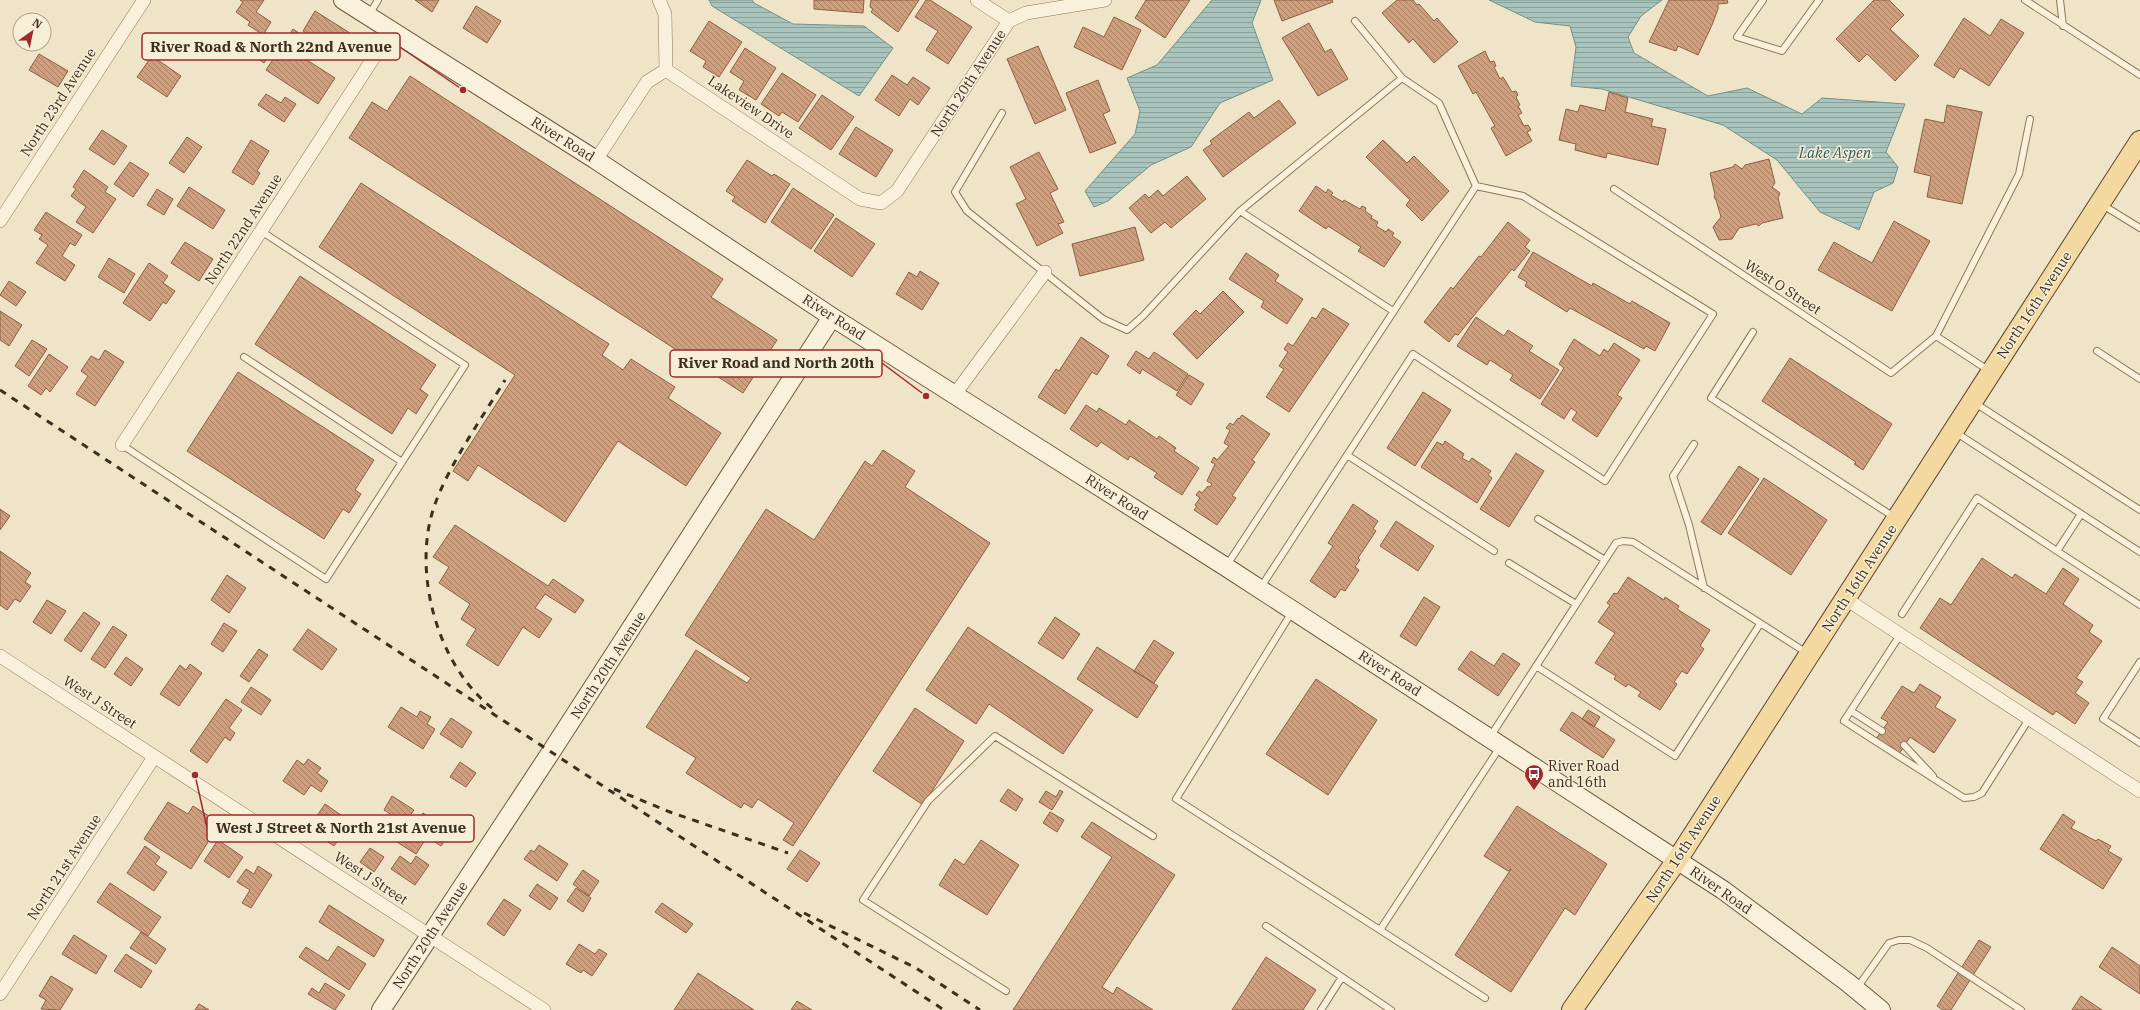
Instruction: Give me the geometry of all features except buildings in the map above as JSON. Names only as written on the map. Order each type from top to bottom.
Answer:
[{"type":"main road","name":"North 16th Avenue","points":[[1572,1010],[1677,860],[2140,141]]},
{"type":"street","name":"North 23rd Avenue","points":[[0,221],[144,0]]},
{"type":"street","name":"River Road","points":[[343,0],[596,160],[832,317],[1293,610],[1723,890],[1856,989],[1881,1010]]},
{"type":"street","points":[[596,160],[647,82],[666,70],[665,14],[659,0]]},
{"type":"street","points":[[977,0],[1009,21]]},
{"type":"street","name":"North 20th Avenue","points":[[881,203],[897,191],[1009,21],[1026,13],[1105,0]]},
{"type":"street","name":"North 22nd Avenue","points":[[122,445],[392,31]]},
{"type":"street","name":"Lakeview Drive","points":[[666,70],[860,199],[881,203]]},
{"type":"street","points":[[955,394],[1045,272]]},
{"type":"street","name":"North 20th Avenue","points":[[383,1009],[832,317]]},
{"type":"street","points":[[1846,599],[2140,792]]},
{"type":"street","name":"West J Street","points":[[0,656],[544,1010]]},
{"type":"street","name":"North 21st Avenue","points":[[0,994],[154,757]]},
{"type":"lane","points":[[368,16],[378,0]]},
{"type":"lane","points":[[1762,0],[1737,37],[1782,51],[1819,0]]},
{"type":"lane","points":[[2025,0],[2140,75]]},
{"type":"lane","points":[[2060,0],[2063,26]]},
{"type":"lane","points":[[1355,21],[1402,78],[1439,103],[1476,186]]},
{"type":"lane","points":[[1002,113],[955,192],[967,211],[1103,319],[1127,330],[1143,316],[1240,211],[1402,78]]},
{"type":"lane","points":[[1991,372],[1936,336],[2020,174],[2030,119]]},
{"type":"lane","points":[[1226,567],[1476,186]]},
{"type":"lane","points":[[1260,589],[1413,354],[1605,481],[1713,314],[1523,196],[1476,186]]},
{"type":"lane","name":"West O Street","points":[[1614,190],[1891,372],[1936,336]]},
{"type":"lane","points":[[2100,203],[2140,228]]},
{"type":"lane","points":[[1240,211],[1394,311]]},
{"type":"lane","points":[[122,445],[326,579],[402,462],[465,365],[261,231]]},
{"type":"lane","points":[[1754,332],[1711,398],[1897,519]]},
{"type":"lane","points":[[2097,352],[2140,379]]},
{"type":"lane","points":[[244,357],[402,462]]},
{"type":"lane","points":[[1972,401],[2140,510]]},
{"type":"lane","points":[[1953,431],[2140,552]]},
{"type":"lane","points":[[1694,444],[1673,476],[1689,525],[1704,588]]},
{"type":"lane","points":[[1347,455],[1494,551]]},
{"type":"lane","points":[[1902,614],[1977,498],[2140,605]]},
{"type":"lane","points":[[2057,551],[2081,514]]},
{"type":"lane","points":[[1538,519],[1605,560]]},
{"type":"lane","points":[[1380,930],[1495,742],[1536,666],[1616,543],[1623,541],[1633,542],[1810,655]]},
{"type":"lane","points":[[1509,562],[1576,604]]},
{"type":"lane","points":[[1293,610],[1176,800],[1485,998]]},
{"type":"lane","points":[[1536,666],[1675,756],[1760,624]]},
{"type":"lane","points":[[1900,635],[1844,721],[1964,798],[1974,797],[1982,793],[2029,719]]},
{"type":"lane","points":[[2140,662],[2104,719],[2140,743]]},
{"type":"lane","points":[[1851,711],[1882,731]]},
{"type":"lane","points":[[1006,992],[863,900],[928,801],[995,736],[1153,836]]},
{"type":"lane","points":[[1904,745],[1939,782]]},
{"type":"lane","points":[[1266,926],[1391,1010]]},
{"type":"lane","points":[[1856,989],[1889,943],[1898,940],[1910,940],[1927,948],[2021,1010]]},
{"type":"lane","points":[[1321,1010],[1342,977]]},
{"type":"water","points":[[709,0],[752,0],[754,3],[793,24],[864,26],[893,48],[859,96],[712,6]]},
{"type":"water","points":[[1212,0],[1261,0],[1252,23],[1273,80],[1220,103],[1191,147],[1151,165],[1108,201],[1094,207],[1085,191],[1135,134],[1140,111],[1127,78],[1157,65]]},
{"type":"water","name":"Lake Aspen","points":[[1489,0],[1662,0],[1641,16],[1628,37],[1634,53],[1708,96],[1747,88],[1802,114],[1822,98],[1905,104],[1886,152],[1898,167],[1893,183],[1874,192],[1859,230],[1820,212],[1777,160],[1723,125],[1602,89],[1571,86],[1576,47],[1570,26],[1535,22]]},
{"type":"railway","points":[[492,708],[473,690],[457,668],[444,643],[434,616],[428,588],[426,560],[428,533],[434,507],[440,491],[466,442],[505,380]]},
{"type":"railway","points":[[0,390],[944,1010]]},
{"type":"railway","points":[[614,789],[670,812],[788,853]]},
{"type":"railway","points":[[804,913],[916,968],[980,1010]]},
{"type":"place","name":"River Road & North 22nd Avenue","points":[[463,90]]},
{"type":"place","name":"River Road and North 20th","points":[[926,396]]},
{"type":"place","name":"West J Street & North 21st Avenue","points":[[195,775]]},
{"type":"place","name":"River Road and 16th","points":[[1534,791]]}]
